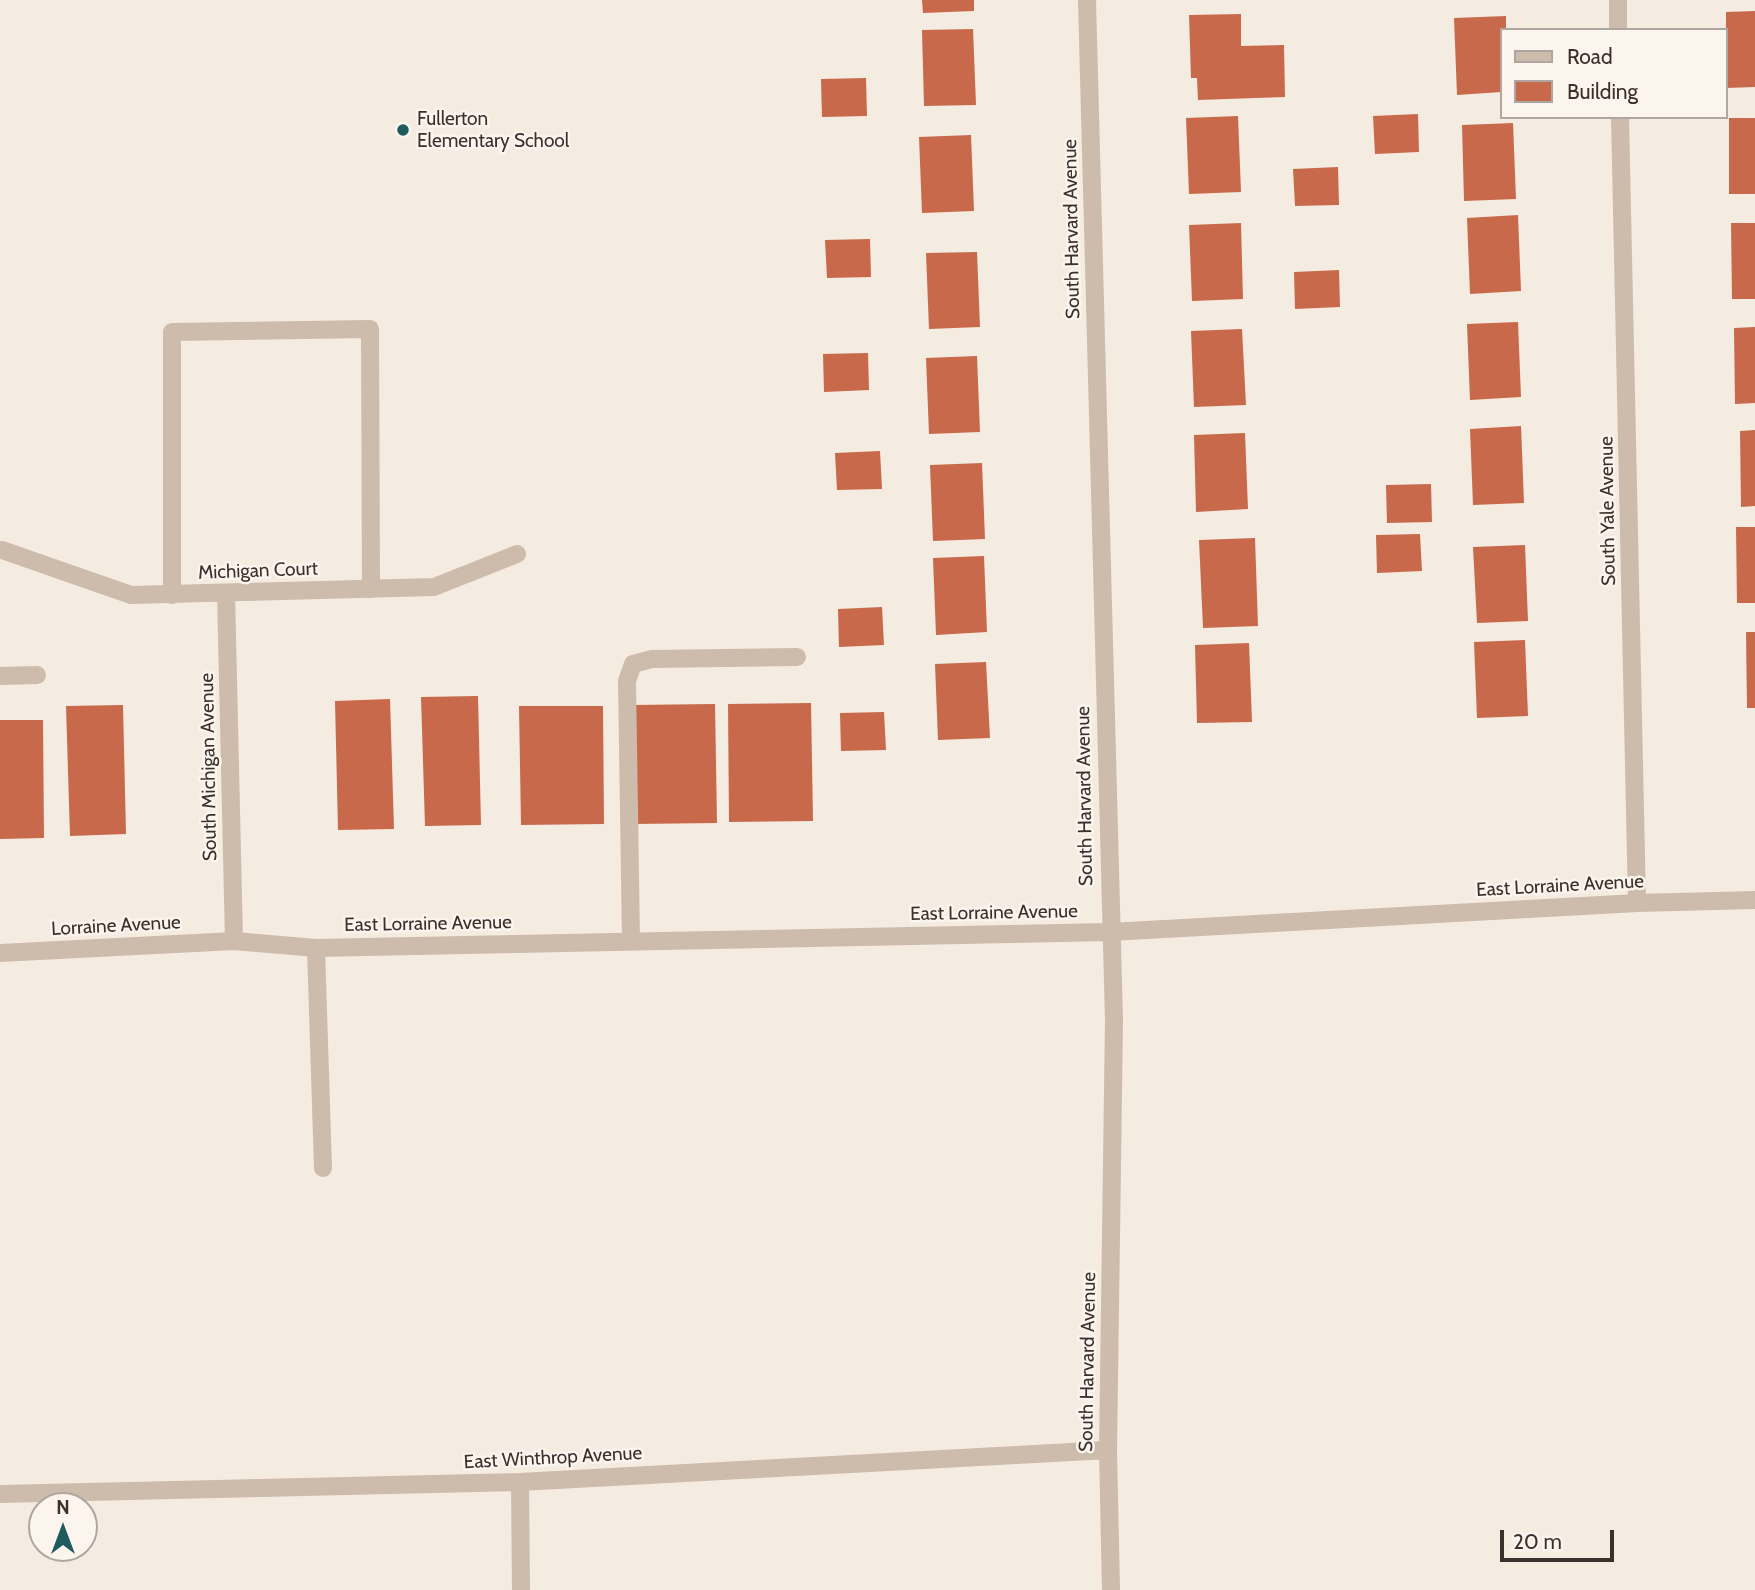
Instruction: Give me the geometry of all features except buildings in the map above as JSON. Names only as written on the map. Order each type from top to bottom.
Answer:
[{"type":"street","name":"South Harvard Avenue","points":[[1087,0],[1114,1020],[1108,1450],[1111,1590]]},
{"type":"street","points":[[1618,0],[1618,28]]},
{"type":"street","name":"South Yale Avenue","points":[[1620,119],[1637,903]]},
{"type":"street","points":[[172,594],[172,332],[370,329],[371,589]]},
{"type":"street","name":"Michigan Court","points":[[2,550],[131,595],[434,587],[517,554]]},
{"type":"street","name":"South Michigan Avenue","points":[[226,593],[234,941]]},
{"type":"street","points":[[631,941],[627,681],[634,664],[652,659],[797,657]]},
{"type":"street","points":[[0,676],[37,675]]},
{"type":"street","name":"East Lorraine Avenue","points":[[234,941],[316,947],[1110,932],[1637,903],[1755,900]]},
{"type":"street","name":"Lorraine Avenue","points":[[0,953],[234,941]]},
{"type":"street","points":[[316,947],[323,1168]]},
{"type":"street","name":"East Winthrop Avenue","points":[[0,1494],[520,1482],[1108,1450]]},
{"type":"street","points":[[520,1482],[521,1590]]},
{"type":"place","name":"Fullerton Elementary School","points":[[403,130]]}]
